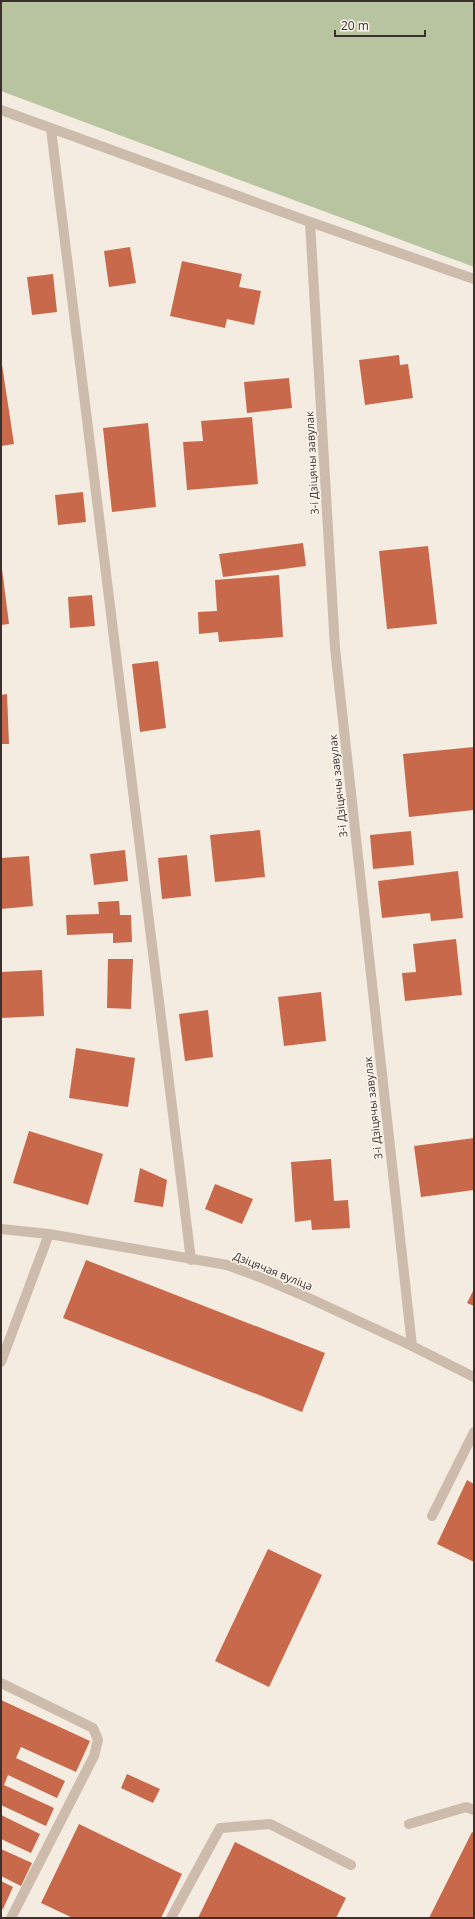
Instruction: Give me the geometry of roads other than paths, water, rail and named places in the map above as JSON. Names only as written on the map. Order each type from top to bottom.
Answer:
[{"type":"street","points":[[1,110],[310,222],[474,279]]},
{"type":"street","points":[[51,129],[191,1260]]},
{"type":"street","name":"3-і Дзіцячы завулак","points":[[310,222],[335,648],[412,1346]]},
{"type":"street","name":"Дзіцячая вуліца","points":[[1,1229],[49,1234],[191,1260],[227,1265],[262,1278],[412,1346],[474,1377]]},
{"type":"street","points":[[1,1362],[49,1234]]},
{"type":"street","points":[[432,1516],[474,1432]]},
{"type":"street","points":[[1,1683],[93,1728],[98,1740],[94,1756],[10,1918]]},
{"type":"street","points":[[409,1824],[466,1807],[474,1810]]},
{"type":"street","points":[[171,1918],[220,1828],[270,1824],[351,1865]]}]
